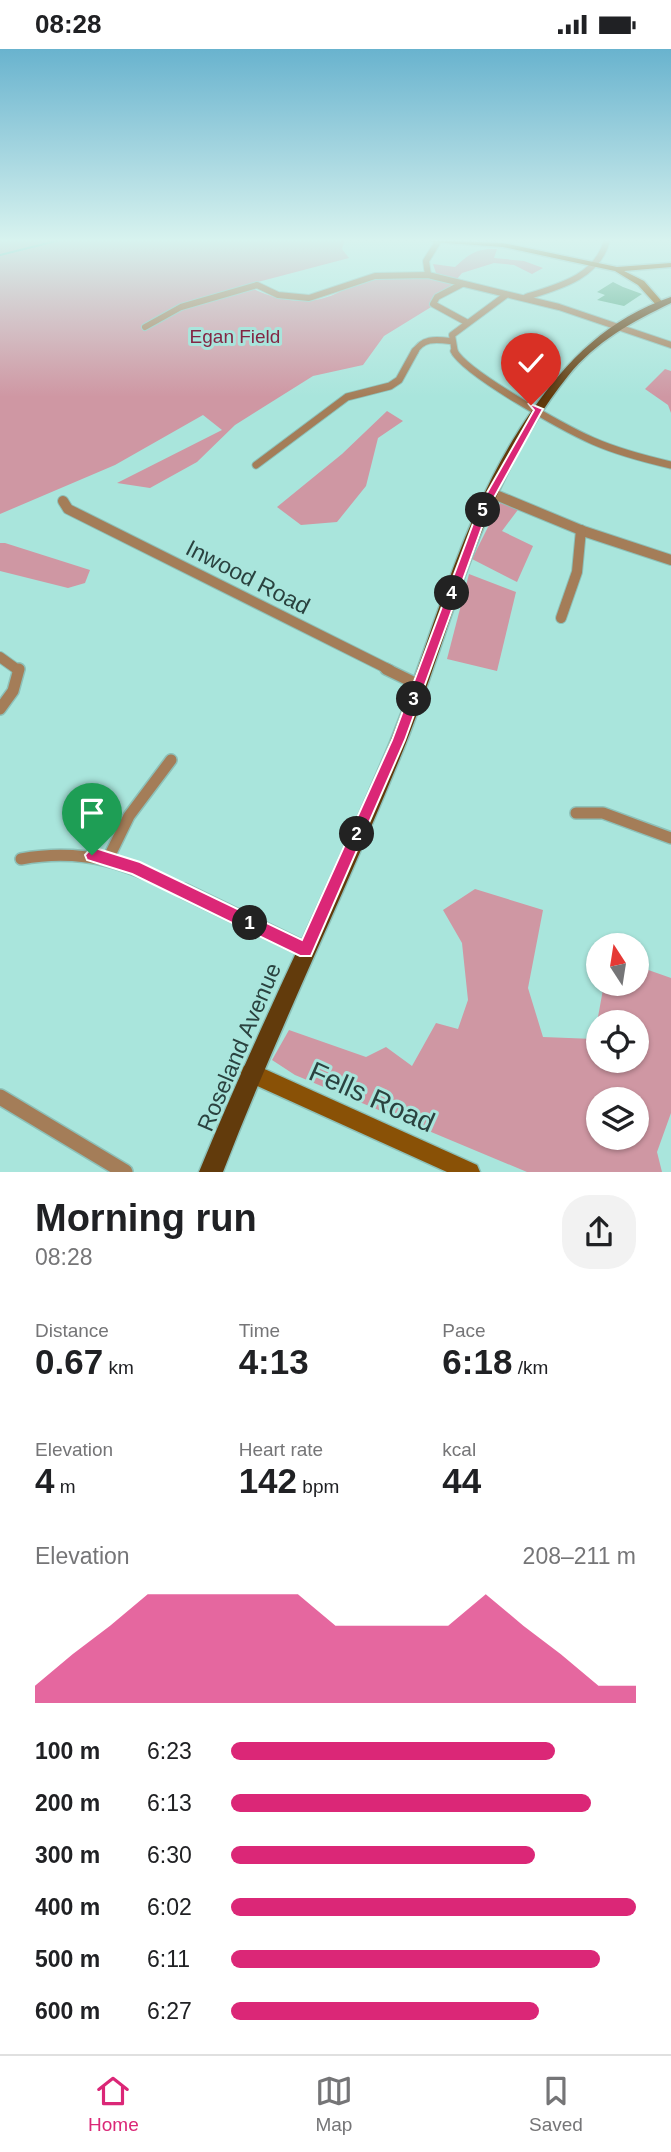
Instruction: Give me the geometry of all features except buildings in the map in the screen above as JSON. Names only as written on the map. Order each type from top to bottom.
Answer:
[{"type":"main road","name":"Roseland Avenue","points":[[211,1172],[251,1073],[394,750],[491,493],[538,409],[588,348],[614,327],[666,302]]},
{"type":"street","points":[[145,327],[181,307],[231,292]]},
{"type":"street","points":[[273,292],[309,298],[325,292]]},
{"type":"street","points":[[446,292],[437,297],[433,304],[467,322]]},
{"type":"street","points":[[496,292],[525,297],[671,345]]},
{"type":"street","points":[[525,297],[538,292]]},
{"type":"street","points":[[450,341],[457,328],[506,295]]},
{"type":"street","points":[[256,465],[347,397],[390,386],[399,380],[418,345],[427,339],[450,341]]},
{"type":"street","points":[[450,341],[459,358],[478,376],[538,409],[566,428],[602,445],[671,464]]},
{"type":"street","points":[[491,493],[581,530],[671,560]]},
{"type":"street","name":"Inwood Road","points":[[63,501],[68,509],[419,685]]},
{"type":"street","points":[[561,618],[577,572],[581,530]]},
{"type":"street","points":[[0,657],[19,668],[13,691],[0,709]]},
{"type":"street","points":[[108,859],[129,816],[171,760]]},
{"type":"street","points":[[576,813],[603,813],[671,838]]},
{"type":"street","points":[[21,859],[50,853],[73,853],[134,867],[306,950]]},
{"type":"street","name":"Fells Road","points":[[251,1073],[470,1172]]},
{"type":"street","points":[[0,1097],[125,1172]]},
{"type":"green space","name":"Egan Field","points":[[0,292],[261,292],[301,301],[324,298],[338,292],[446,292],[436,304],[384,336],[363,365],[313,376],[235,425],[197,462],[150,488],[117,483],[222,430],[203,415],[115,465],[0,514]]},
{"type":"green space","points":[[665,369],[671,371],[671,413],[668,405],[645,389]]},
{"type":"green space","points":[[387,411],[403,421],[378,438],[366,486],[337,522],[301,525],[277,507],[342,454]]},
{"type":"green space","points":[[502,499],[520,507],[502,531],[533,546],[517,582],[472,559]]},
{"type":"green space","points":[[0,543],[90,570],[85,583],[68,588],[0,571]]},
{"type":"green space","points":[[469,574],[516,592],[497,671],[447,659]]},
{"type":"green space","points":[[475,889],[543,910],[528,988],[543,1037],[586,1039],[586,1073],[649,1073],[649,1010],[599,1010],[602,996],[649,996],[649,970],[671,978],[671,1113],[657,1152],[662,1172],[527,1172],[295,1075],[272,1060],[289,1030],[366,1057],[386,1047],[412,1066],[436,1023],[458,1029],[468,1000],[462,943],[443,910]]},
{"type":"route","points":[[92,855],[134,867],[306,950],[398,740],[485,505],[538,409],[531,405]]}]
